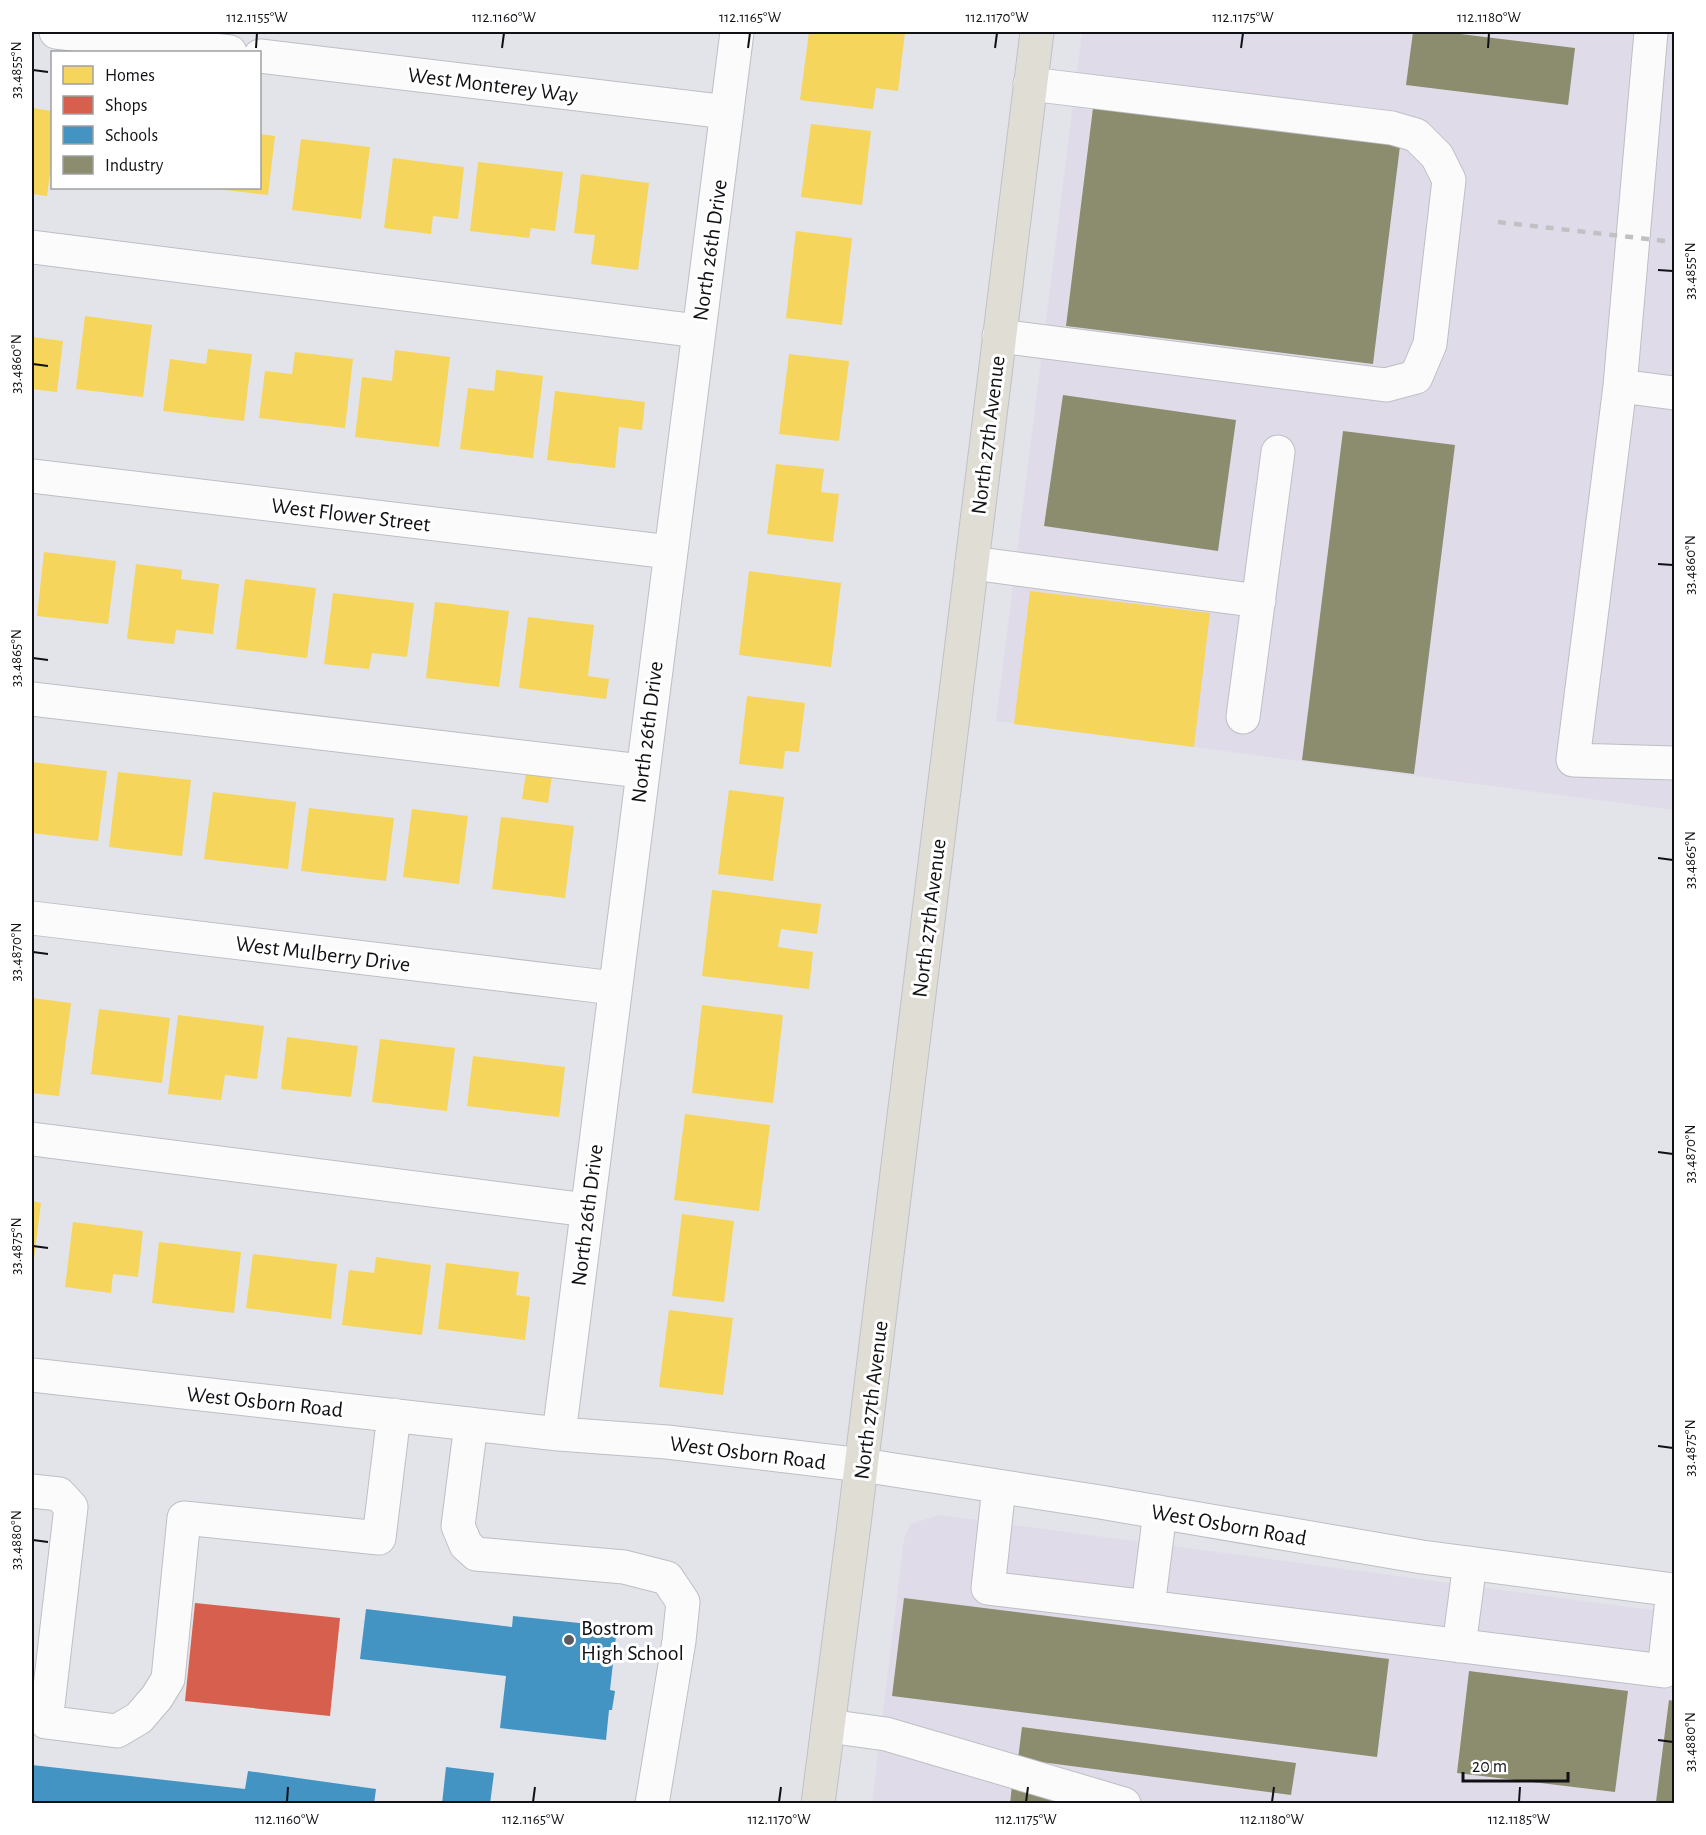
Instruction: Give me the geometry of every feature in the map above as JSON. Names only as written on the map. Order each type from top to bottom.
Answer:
[{"type":"main road","name":"North 27th Avenue","points":[[818,1803],[862,1465],[1037,32]]},
{"type":"street","points":[[56,32],[221,51]]},
{"type":"street","name":"North 26th Drive","points":[[558,1434],[737,32]]},
{"type":"street","points":[[1651,32],[1620,386],[1573,760],[1674,764]]},
{"type":"street","name":"West Monterey Way","points":[[261,56],[727,112]]},
{"type":"street","points":[[999,336],[1386,385],[1416,377],[1430,344],[1449,180],[1437,156],[1416,135],[1392,128],[1030,84]]},
{"type":"street","points":[[32,247],[698,331]]},
{"type":"street","points":[[1620,386],[1674,393]]},
{"type":"street","points":[[1243,717],[1278,452]]},
{"type":"street","name":"West Flower Street","points":[[32,476],[670,552]]},
{"type":"street","points":[[972,563],[1259,600]]},
{"type":"street","points":[[32,699],[641,771]]},
{"type":"street","name":"West Mulberry Drive","points":[[32,918],[614,988]]},
{"type":"street","points":[[32,1139],[586,1210]]},
{"type":"street","name":"West Osborn Road","points":[[32,1375],[558,1434],[667,1442],[862,1465],[1160,1512],[1422,1557],[1674,1590]]},
{"type":"street","points":[[32,1491],[59,1494],[71,1508],[39,1726],[117,1731],[139,1718],[157,1697],[168,1679],[183,1518],[379,1538],[394,1415]]},
{"type":"street","points":[[471,1424],[458,1526],[466,1545],[476,1554],[624,1567],[668,1578],[683,1602],[679,1641],[652,1803]]},
{"type":"street","points":[[999,1487],[988,1588],[1669,1672],[1674,1590]]},
{"type":"street","points":[[1148,1607],[1160,1512]]},
{"type":"street","points":[[1459,1646],[1470,1563]]},
{"type":"street","points":[[828,1726],[886,1734],[1124,1803]]},
{"type":"shaded area","points":[[1082,32],[1674,32],[1674,810],[996,721]]},
{"type":"shaded area","points":[[940,1515],[1674,1613],[1674,1803],[872,1804],[904,1539],[910,1524]]},
{"type":"building: Homes","points":[[809,32],[905,32],[898,91],[876,88],[873,109],[800,100]]},
{"type":"building: Homes","points":[[32,108],[51,111],[51,167],[47,196],[32,194]]},
{"type":"building: Homes","points":[[811,124],[871,131],[862,205],[801,197]]},
{"type":"building: Homes","points":[[261,134],[275,136],[268,195],[216,189],[261,189]]},
{"type":"building: Homes","points":[[301,139],[370,147],[361,219],[292,210]]},
{"type":"building: Homes","points":[[393,158],[464,167],[458,219],[433,216],[431,234],[384,228]]},
{"type":"building: Homes","points":[[478,162],[563,172],[555,231],[531,228],[529,238],[470,231]]},
{"type":"building: Homes","points":[[581,174],[649,183],[638,270],[591,264],[595,235],[574,233]]},
{"type":"building: Homes","points":[[796,231],[852,238],[842,325],[786,318]]},
{"type":"building: Homes","points":[[85,316],[152,325],[143,397],[76,389]]},
{"type":"building: Homes","points":[[32,337],[63,341],[57,392],[32,389]]},
{"type":"building: Homes","points":[[208,349],[252,354],[244,421],[163,411],[170,359],[206,364]]},
{"type":"building: Homes","points":[[395,350],[450,357],[439,447],[355,437],[362,377],[392,381]]},
{"type":"building: Homes","points":[[295,352],[353,359],[345,428],[259,418],[265,371],[292,374]]},
{"type":"building: Homes","points":[[789,354],[849,361],[839,441],[779,434]]},
{"type":"building: Homes","points":[[496,370],[543,376],[533,458],[460,449],[468,388],[494,391]]},
{"type":"building: Homes","points":[[555,391],[645,402],[642,430],[619,427],[615,468],[547,460]]},
{"type":"building: Homes","points":[[776,464],[824,469],[821,492],[839,494],[833,542],[767,534]]},
{"type":"building: Homes","points":[[44,552],[116,561],[108,624],[37,616]]},
{"type":"building: Homes","points":[[136,564],[182,570],[181,579],[219,584],[213,634],[176,630],[174,644],[127,639]]},
{"type":"building: Homes","points":[[749,571],[841,583],[831,667],[739,655]]},
{"type":"building: Homes","points":[[245,579],[316,588],[307,658],[236,649]]},
{"type":"building: Homes","points":[[1030,591],[1210,613],[1194,747],[1014,724]]},
{"type":"building: Homes","points":[[333,593],[414,603],[407,657],[372,653],[369,669],[324,664]]},
{"type":"building: Homes","points":[[435,602],[509,611],[499,687],[426,678]]},
{"type":"building: Homes","points":[[528,617],[594,625],[588,676],[609,679],[606,699],[519,688]]},
{"type":"building: Homes","points":[[747,696],[805,703],[799,752],[785,751],[783,769],[739,764]]},
{"type":"building: Homes","points":[[32,762],[107,771],[98,841],[32,833]]},
{"type":"building: Homes","points":[[118,772],[191,780],[182,856],[109,847]]},
{"type":"building: Homes","points":[[526,773],[552,776],[548,803],[522,799]]},
{"type":"building: Homes","points":[[729,790],[784,797],[773,881],[718,874]]},
{"type":"building: Homes","points":[[213,792],[296,802],[288,869],[204,859]]},
{"type":"building: Homes","points":[[309,808],[394,818],[386,881],[301,871]]},
{"type":"building: Homes","points":[[412,809],[468,816],[459,884],[403,877]]},
{"type":"building: Homes","points":[[501,817],[574,826],[565,898],[492,889]]},
{"type":"building: Homes","points":[[712,890],[821,904],[817,934],[781,929],[778,947],[813,952],[809,989],[702,976]]},
{"type":"building: Homes","points":[[32,998],[71,1003],[59,1096],[32,1093],[34,1071],[32,1070]]},
{"type":"building: Homes","points":[[702,1005],[783,1015],[773,1103],[692,1093]]},
{"type":"building: Homes","points":[[99,1009],[170,1018],[162,1083],[91,1074]]},
{"type":"building: Homes","points":[[178,1015],[264,1026],[257,1079],[225,1075],[221,1100],[168,1094]]},
{"type":"building: Homes","points":[[287,1037],[358,1046],[351,1097],[281,1089]]},
{"type":"building: Homes","points":[[380,1039],[455,1048],[447,1111],[372,1102]]},
{"type":"building: Homes","points":[[473,1056],[565,1067],[559,1117],[467,1106]]},
{"type":"building: Homes","points":[[685,1114],[770,1125],[759,1211],[674,1200]]},
{"type":"building: Homes","points":[[32,1201],[41,1203],[33,1267],[32,1267]]},
{"type":"building: Homes","points":[[682,1214],[734,1221],[724,1302],[672,1296]]},
{"type":"building: Homes","points":[[73,1222],[143,1231],[138,1277],[113,1274],[111,1293],[65,1287]]},
{"type":"building: Homes","points":[[159,1242],[241,1252],[234,1313],[152,1303]]},
{"type":"building: Homes","points":[[253,1254],[337,1264],[331,1319],[246,1308]]},
{"type":"building: Homes","points":[[376,1257],[431,1265],[422,1335],[342,1325],[349,1270],[374,1273]]},
{"type":"building: Homes","points":[[446,1263],[519,1272],[516,1295],[530,1297],[525,1340],[438,1329]]},
{"type":"building: Homes","points":[[669,1310],[733,1318],[723,1395],[659,1387]]},
{"type":"building: Shops","points":[[195,1603],[340,1618],[330,1716],[185,1701]]},
{"type":"building: Schools","points":[[366,1609],[512,1627],[513,1616],[617,1627],[610,1690],[615,1691],[612,1710],[609,1710],[606,1740],[500,1728],[506,1676],[360,1659]]},
{"type":"building: Schools","points":[[32,1765],[245,1789],[248,1771],[376,1789],[374,1804],[32,1804]]},
{"type":"building: Schools","points":[[446,1767],[494,1773],[490,1804],[442,1804]]},
{"type":"building: Industry","points":[[1413,32],[1444,32],[1575,48],[1568,105],[1406,85]]},
{"type":"building: Industry","points":[[1093,108],[1400,146],[1373,364],[1066,326]]},
{"type":"building: Industry","points":[[1063,395],[1236,420],[1218,551],[1044,526]]},
{"type":"building: Industry","points":[[1343,431],[1455,445],[1414,774],[1302,760]]},
{"type":"building: Industry","points":[[904,1598],[1389,1659],[1377,1757],[892,1696]]},
{"type":"building: Industry","points":[[1469,1671],[1628,1691],[1615,1792],[1457,1773]]},
{"type":"building: Industry","points":[[1669,1700],[1674,1701],[1674,1804],[1656,1802]]},
{"type":"building: Industry","points":[[1022,1727],[1296,1763],[1291,1795],[1018,1759]]},
{"type":"building: Industry","points":[[1012,1785],[1055,1790],[1053,1804],[1010,1804]]},
{"type":"railway","points":[[1498,222],[1674,242]]},
{"type":"place","name":"Bostrom High School","points":[[569,1640]]}]
